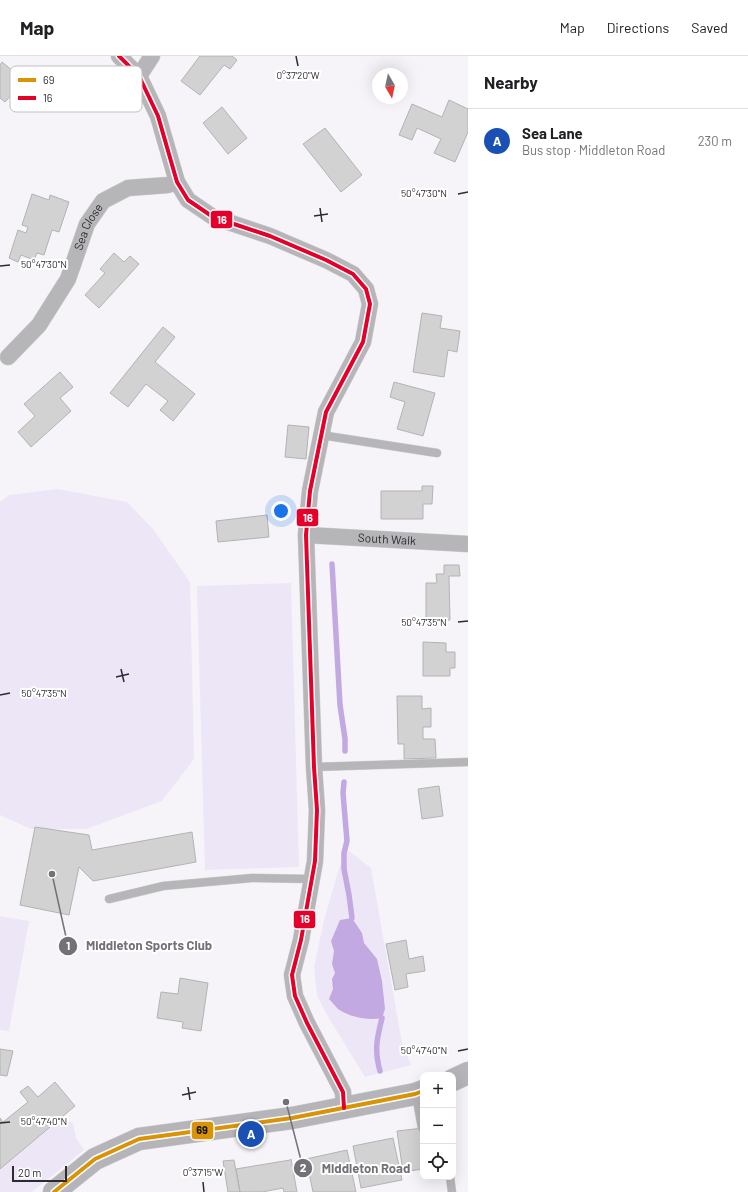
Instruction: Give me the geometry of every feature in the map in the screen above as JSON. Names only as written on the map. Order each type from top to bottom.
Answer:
[{"type":"main road","points":[[456,1079],[468,1073]]},
{"type":"main road","points":[[54,1192],[95,1159],[139,1139],[292,1118],[419,1092]]},
{"type":"street","points":[[119,56],[129,66]]},
{"type":"street","points":[[142,71],[152,56]]},
{"type":"street","points":[[142,82],[158,116],[177,182],[188,200],[213,217],[270,236],[326,260],[353,274],[366,289],[370,304],[364,342],[326,412],[310,491],[306,535],[314,767],[317,810],[315,861],[301,940],[292,975],[295,996],[310,1030],[343,1092],[344,1108]]},
{"type":"street","name":"Sea Close","points":[[8,357],[39,325],[68,279],[87,224],[103,201],[128,188],[168,185],[177,182]]},
{"type":"street","name":"South Walk","points":[[306,535],[468,544]]},
{"type":"lane","points":[[321,435],[437,453]]},
{"type":"lane","points":[[314,767],[468,762]]},
{"type":"lane","points":[[109,899],[163,886],[252,878],[312,879]]},
{"type":"lane","points":[[419,1092],[420,1108]]},
{"type":"lane","points":[[450,1180],[452,1192]]},
{"type":"shaded area","points":[[58,489],[127,502],[153,529],[190,582],[194,759],[162,801],[86,829],[31,829],[0,815],[0,502],[9,495]]},
{"type":"shaded area","points":[[291,583],[299,867],[205,870],[197,586]]},
{"type":"shaded area","points":[[345,848],[371,868],[402,1043],[411,1065],[365,1077],[317,996],[314,967],[325,916]]},
{"type":"shaded area","points":[[0,916],[29,921],[9,1031],[0,1030]]},
{"type":"shaded area","points":[[352,918],[362,933],[364,943],[377,959],[382,981],[385,1009],[382,1018],[365,1019],[353,1016],[338,1009],[329,999],[333,989],[332,979],[335,973],[332,964],[334,951],[331,941],[340,920]]},
{"type":"shaded area","points":[[60,1119],[73,1123],[76,1138],[84,1150],[32,1192],[0,1192],[0,1169]]},
{"type":"building","points":[[200,56],[232,56],[237,60],[230,69],[224,65],[200,95],[181,81]]},
{"type":"building","points":[[2,62],[10,69],[10,96],[5,102],[0,98],[0,65]]},
{"type":"building","points":[[449,100],[468,109],[468,132],[455,162],[434,153],[441,139],[417,128],[412,140],[399,135],[412,104],[442,117]]},
{"type":"building","points":[[222,107],[247,138],[228,154],[203,123]]},
{"type":"building","points":[[325,128],[362,175],[341,192],[303,144]]},
{"type":"building","points":[[32,194],[49,200],[50,195],[69,202],[59,232],[52,230],[44,255],[37,253],[34,260],[21,255],[18,262],[9,258],[18,230],[26,233],[28,227],[22,225]]},
{"type":"building","points":[[114,253],[124,262],[130,256],[139,264],[99,308],[85,295],[105,273],[100,269]]},
{"type":"building","points":[[422,313],[442,316],[440,328],[460,331],[457,352],[448,350],[444,377],[413,372]]},
{"type":"building","points":[[163,327],[175,337],[155,362],[195,394],[173,421],[160,410],[168,401],[146,384],[128,407],[110,393]]},
{"type":"building","points":[[60,372],[73,387],[60,398],[71,411],[31,447],[18,432],[35,416],[24,404]]},
{"type":"building","points":[[394,382],[435,393],[423,436],[397,429],[405,402],[390,397]]},
{"type":"building","points":[[288,425],[309,427],[306,459],[285,457]]},
{"type":"building","points":[[422,486],[433,486],[432,504],[423,504],[423,519],[381,519],[381,491],[422,491]]},
{"type":"building","points":[[267,515],[269,537],[218,542],[216,521]]},
{"type":"building","points":[[444,565],[459,565],[460,576],[449,576],[450,620],[426,621],[426,583],[437,583],[436,574],[444,574]]},
{"type":"building","points":[[423,642],[446,643],[446,652],[455,652],[455,668],[450,668],[450,676],[423,676]]},
{"type":"building","points":[[397,696],[422,696],[422,709],[431,708],[431,727],[423,727],[423,739],[435,739],[436,758],[404,759],[404,744],[398,744]]},
{"type":"building","points":[[439,786],[443,816],[422,819],[418,789]]},
{"type":"building","points":[[35,827],[89,835],[92,850],[192,832],[196,862],[93,881],[79,867],[69,915],[20,905]]},
{"type":"building","points":[[406,940],[409,959],[423,956],[425,971],[406,974],[408,987],[395,990],[386,944]]},
{"type":"building","points":[[180,978],[208,983],[201,1031],[182,1028],[183,1022],[157,1018],[161,992],[178,994]]},
{"type":"building","points":[[0,1049],[13,1051],[7,1076],[0,1075]]},
{"type":"building","points":[[55,1082],[75,1106],[0,1169],[0,1118],[3,1122],[28,1102],[20,1092],[28,1086],[38,1097]]},
{"type":"building","points":[[420,1128],[420,1169],[403,1172],[397,1131]]},
{"type":"building","points":[[393,1138],[402,1180],[361,1188],[353,1146]]},
{"type":"building","points":[[347,1150],[356,1192],[313,1192],[306,1159]]},
{"type":"building","points":[[291,1159],[297,1192],[284,1192],[283,1188],[262,1192],[240,1192],[236,1169]]},
{"type":"building","points":[[234,1160],[240,1192],[228,1192],[223,1161]]},
{"type":"waterway","points":[[332,564],[340,705],[345,739],[345,751]]},
{"type":"waterway","points":[[344,782],[343,793],[347,841],[344,853],[344,869],[352,918]]},
{"type":"waterway","points":[[380,1071],[377,1057],[377,1044],[382,1018]]},
{"type":"transit line","name":"16","points":[[119,56],[129,66]]},
{"type":"transit line","name":"16","points":[[142,82],[158,116],[177,182],[188,200],[213,217],[270,236],[326,260],[353,274],[366,289],[370,304],[363,342],[326,412],[310,491],[306,535],[314,767],[317,810],[315,861],[301,940],[292,975],[295,996],[307,1023],[343,1092],[344,1108]]},
{"type":"transit line","name":"69","points":[[54,1192],[95,1159],[139,1139],[292,1118],[420,1092]]},
{"type":"place","name":"Middleton Sports Club","points":[[52,874]]},
{"type":"place","name":"Middleton Road","points":[[286,1102]]},
{"type":"place","name":"Sea Lane","points":[[251,1134]]}]
